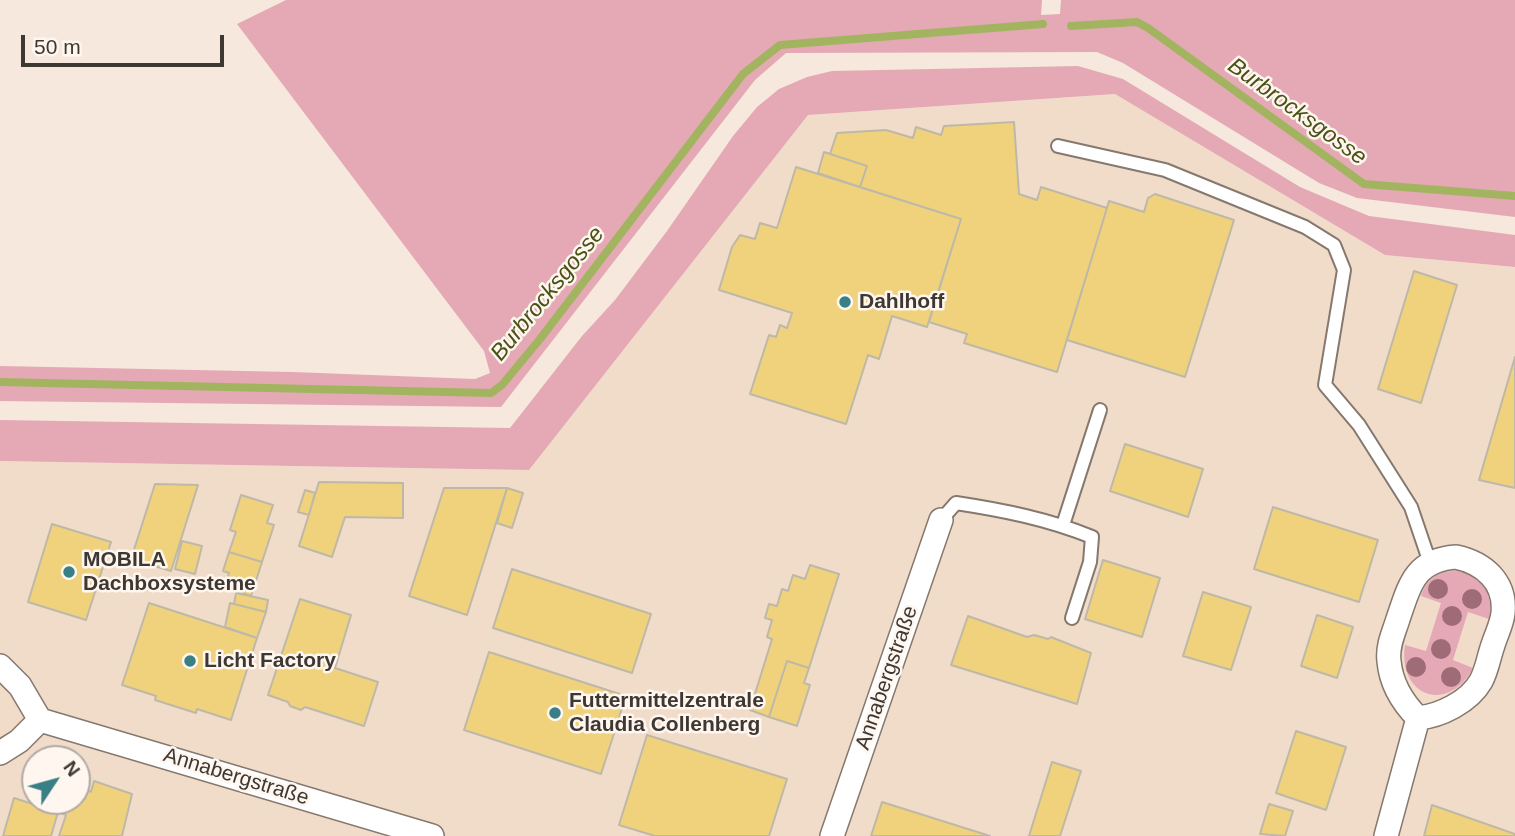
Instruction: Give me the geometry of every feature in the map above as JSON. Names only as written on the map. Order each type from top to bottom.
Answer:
[{"type":"street","name":"Annabergstraße","points":[[832,836],[941,520]]},
{"type":"street","points":[[1442,558],[1470,560],[1493,576],[1500,588],[1503,616],[1481,681],[1470,694],[1452,707],[1433,717],[1418,718],[1403,702],[1392,680],[1388,659],[1390,643],[1410,582],[1419,571],[1442,558]]},
{"type":"street","points":[[0,666],[20,686],[40,720],[19,741],[0,752]]},
{"type":"street","points":[[1386,836],[1418,718]]},
{"type":"street","name":"Annabergstraße","points":[[40,720],[432,836]]},
{"type":"lane","points":[[1058,146],[1165,170],[1305,226],[1334,244],[1344,270],[1325,385],[1359,425],[1410,507],[1430,563]]},
{"type":"lane","points":[[1063,525],[1100,410]]},
{"type":"lane","points":[[941,520],[956,503],[1063,525],[1092,537],[1090,562],[1072,618]]},
{"type":"shaded area","points":[[286,0],[1042,0],[1041,15],[1060,14],[1061,0],[1515,0],[1515,217],[1357,198],[1319,183],[1123,63],[1097,52],[786,53],[755,80],[501,407],[0,401],[0,366],[475,379],[490,373],[484,351],[237,24]]},
{"type":"shaded area","points":[[1078,66],[1123,79],[1300,187],[1369,216],[1515,235],[1515,267],[1385,255],[1115,94],[808,115],[529,470],[0,461],[0,420],[510,428],[582,336],[615,300],[733,136],[757,107],[779,89],[807,77],[832,71]]},
{"type":"shaded area","points":[[1115,94],[1385,255],[1515,267],[1515,836],[0,836],[0,461],[529,470],[808,115]]},
{"type":"shaded area","points":[[1459,570],[1475,577],[1485,588],[1490,602],[1489,619],[1468,612],[1453,660],[1473,668],[1463,683],[1438,695],[1427,693],[1416,687],[1409,677],[1405,663],[1405,645],[1426,651],[1441,603],[1421,596],[1435,576]]},
{"type":"building","points":[[1014,122],[1019,194],[1037,200],[1041,187],[1107,208],[1057,372],[964,343],[967,334],[929,322],[961,219],[860,187],[867,166],[830,154],[837,133],[886,130],[913,138],[916,127],[941,135],[944,126]]},
{"type":"building","points":[[824,152],[867,166],[860,187],[818,173]]},
{"type":"building","name":"Dahlhoff","points":[[796,167],[961,219],[927,327],[892,316],[879,359],[868,355],[846,424],[750,394],[769,335],[776,337],[780,325],[787,328],[792,313],[719,290],[732,247],[740,235],[755,239],[760,223],[777,228]]},
{"type":"building","points":[[1155,194],[1234,220],[1185,377],[1067,340],[1109,201],[1144,212],[1148,198]]},
{"type":"building","points":[[1414,271],[1457,285],[1421,403],[1378,389]]},
{"type":"building","points":[[1515,357],[1515,488],[1479,480]]},
{"type":"building","points":[[1125,444],[1203,469],[1188,517],[1110,491]]},
{"type":"building","points":[[319,482],[403,483],[403,518],[345,517],[332,557],[299,546]]},
{"type":"building","points":[[155,484],[198,485],[171,571],[131,559]]},
{"type":"building","points":[[444,488],[507,488],[467,615],[409,596]]},
{"type":"building","points":[[507,488],[523,493],[512,528],[497,523]]},
{"type":"building","points":[[305,490],[315,493],[309,515],[298,512]]},
{"type":"building","points":[[241,495],[273,505],[267,523],[274,525],[262,562],[229,552],[236,532],[230,530]]},
{"type":"building","points":[[1273,507],[1378,540],[1359,602],[1254,569]]},
{"type":"building","name":"MOBILA Dachboxsysteme","points":[[52,524],[111,542],[86,620],[28,602]]},
{"type":"building","points":[[182,541],[202,546],[195,574],[175,569]]},
{"type":"building","points":[[229,552],[262,562],[251,596],[225,587],[229,573],[223,571]]},
{"type":"building","points":[[1103,560],[1160,578],[1142,637],[1085,619]]},
{"type":"building","points":[[810,565],[839,574],[809,668],[787,661],[769,717],[750,710],[772,639],[767,637],[772,620],[765,618],[769,604],[777,606],[782,589],[788,591],[793,575],[805,579]]},
{"type":"building","points":[[512,569],[651,614],[632,673],[493,628]]},
{"type":"building","points":[[1203,592],[1251,607],[1231,670],[1183,656]]},
{"type":"building","points":[[236,593],[268,600],[266,612],[234,604]]},
{"type":"building","points":[[300,599],[351,615],[335,668],[378,682],[364,726],[305,707],[301,710],[268,695]]},
{"type":"building","name":"Licht Factory","points":[[149,603],[257,638],[231,720],[197,709],[196,713],[155,700],[156,696],[122,685]]},
{"type":"building","points":[[230,603],[266,612],[257,638],[225,627]]},
{"type":"building","points":[[1317,615],[1353,627],[1337,678],[1301,666]]},
{"type":"building","points":[[968,616],[1027,637],[1051,637],[1091,653],[1077,704],[951,665]]},
{"type":"building","points":[[489,652],[626,696],[601,774],[464,730]]},
{"type":"building","points":[[787,661],[809,668],[804,683],[810,685],[797,726],[769,717]]},
{"type":"building","points":[[1296,731],[1346,747],[1326,810],[1276,793]]},
{"type":"building","points":[[647,735],[787,779],[769,836],[655,836],[619,825]]},
{"type":"building","points":[[1052,762],[1081,771],[1060,836],[1029,836]]},
{"type":"building","points":[[94,781],[132,794],[122,836],[59,836],[66,815],[91,815]]},
{"type":"building","points":[[14,798],[21,800],[21,815],[57,815],[51,836],[3,836]]},
{"type":"building","points":[[882,802],[990,836],[871,836]]},
{"type":"building","points":[[1269,804],[1293,811],[1285,836],[1260,834]]},
{"type":"building","points":[[1432,805],[1515,834],[1515,836],[1424,836]]},
{"type":"waterway","name":"Burbrocksgosse","points":[[1071,26],[1137,22],[1364,184],[1515,196]]},
{"type":"waterway","name":"Burbrocksgosse","points":[[0,382],[491,393],[502,385],[540,339],[743,74],[780,45],[1043,24]]},
{"type":"place","name":"Dahlhoff","points":[[845,302]]},
{"type":"place","name":"MOBILA Dachboxsysteme","points":[[69,572]]},
{"type":"place","name":"Licht Factory","points":[[190,661]]},
{"type":"place","name":"Futtermittelzentrale Claudia Collenberg","points":[[555,713]]}]
